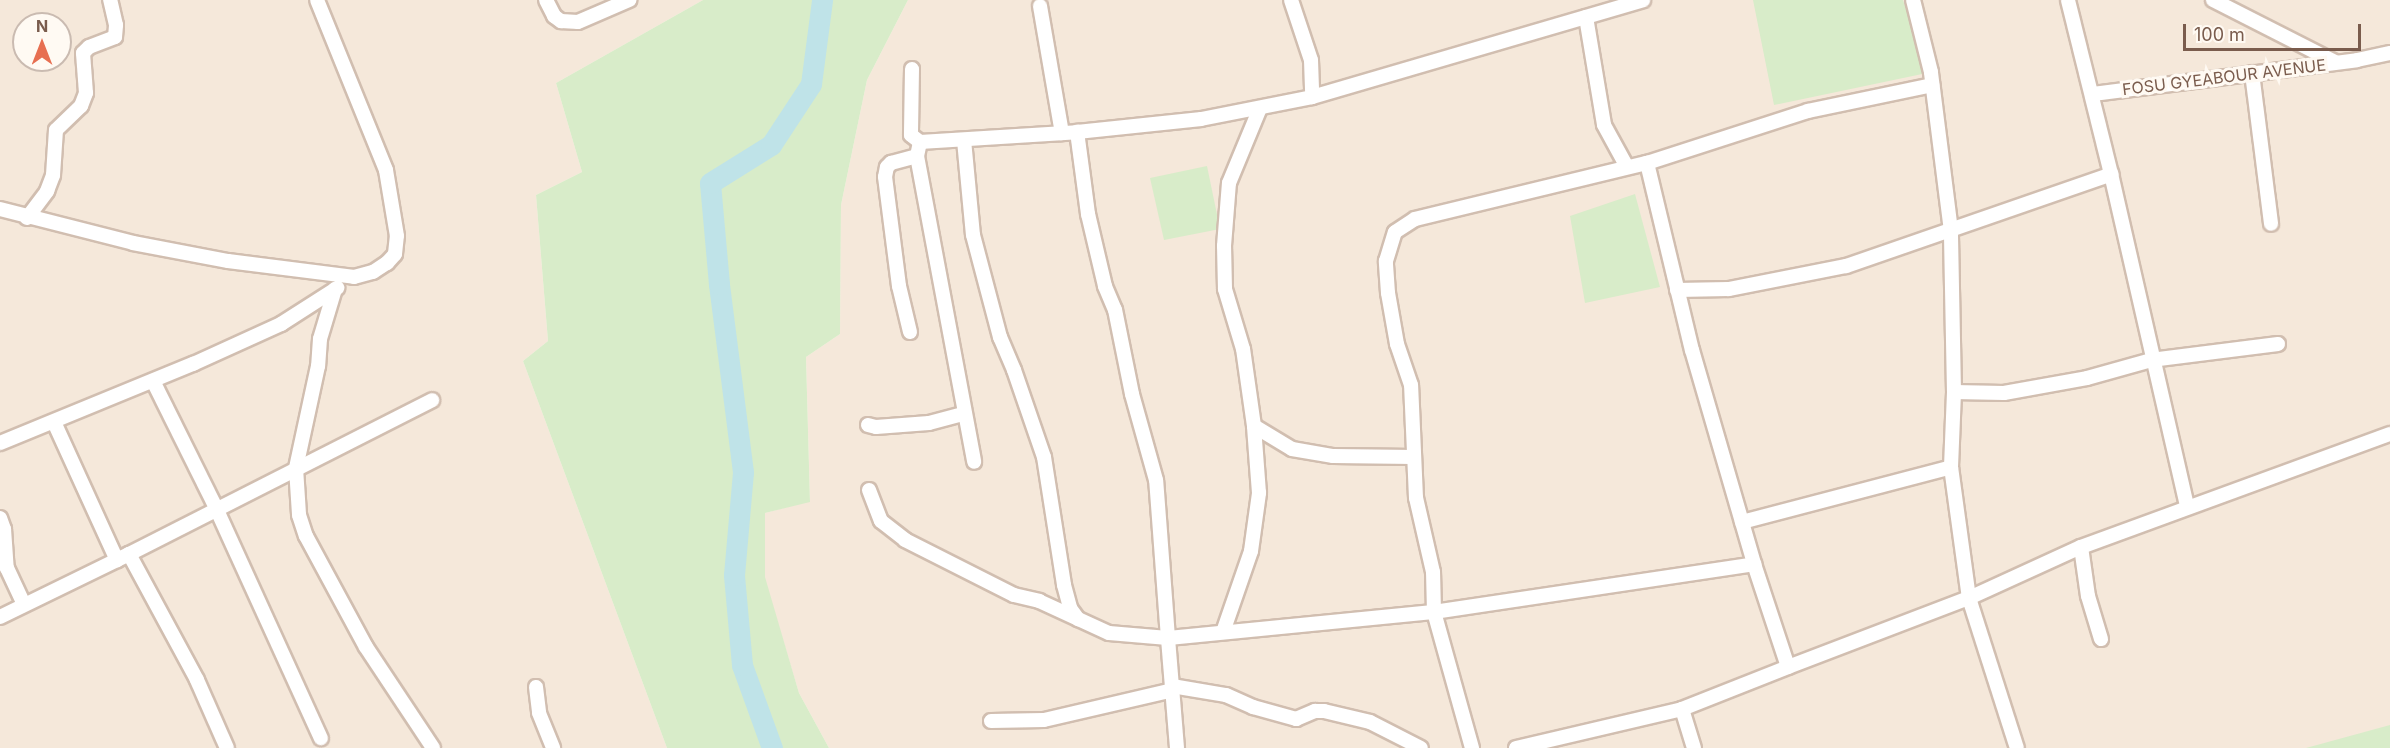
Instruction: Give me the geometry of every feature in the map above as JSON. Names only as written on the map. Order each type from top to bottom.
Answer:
[{"type":"street","points":[[27,218],[47,191],[53,175],[56,130],[81,106],[86,93],[83,53],[89,47],[115,37],[116,25],[111,0]]},
{"type":"street","points":[[0,443],[153,381],[281,324],[354,277],[374,272],[395,254],[394,211],[386,170],[317,0]]},
{"type":"street","points":[[546,0],[554,16],[561,21],[578,22],[628,0]]},
{"type":"street","points":[[1291,0],[1311,60],[1312,97]]},
{"type":"street","points":[[912,69],[911,135],[920,142],[1077,132],[1201,119],[1312,97],[1643,0]]},
{"type":"street","points":[[1913,0],[1932,85],[1951,231],[1954,392],[1951,466],[1969,598],[2017,748]]},
{"type":"street","points":[[2068,0],[2093,94],[2151,360],[2187,506]]},
{"type":"street","points":[[2212,0],[2335,62]]},
{"type":"street","points":[[1040,6],[1062,133]]},
{"type":"street","points":[[1586,17],[1604,125],[1627,167]]},
{"type":"street","name":"FOSU GYEABOUR AVENUE","points":[[2093,94],[2390,53]]},
{"type":"street","points":[[2252,72],[2271,224]]},
{"type":"street","points":[[1472,748],[1434,612],[1433,572],[1416,498],[1411,385],[1397,344],[1388,293],[1386,261],[1395,232],[1415,219],[1647,163],[1808,111],[1932,85]]},
{"type":"street","points":[[1223,632],[1251,551],[1258,493],[1254,426],[1243,349],[1225,289],[1224,246],[1229,183],[1260,108]]},
{"type":"street","points":[[1077,132],[1088,214],[1105,286],[1115,310],[1132,394],[1156,480],[1177,748]]},
{"type":"street","points":[[964,140],[973,235],[1000,337],[1044,457],[1064,585],[1070,608],[1077,619]]},
{"type":"street","points":[[920,142],[917,156],[963,414],[974,462]]},
{"type":"street","points":[[910,332],[899,286],[885,177],[887,167],[891,163],[917,156]]},
{"type":"street","points":[[1647,163],[1692,350],[1754,564],[1788,667]]},
{"type":"street","points":[[1677,290],[1729,289],[1846,266],[2110,174]]},
{"type":"street","points":[[0,209],[27,218],[133,243],[228,261],[354,277]]},
{"type":"street","points":[[335,290],[320,339],[318,366],[296,468],[299,515],[306,536],[366,647],[433,748]]},
{"type":"street","points":[[1954,392],[2004,393],[2087,378],[2151,360],[2278,344]]},
{"type":"street","points":[[153,381],[216,508],[321,738]]},
{"type":"street","points":[[0,617],[432,400]]},
{"type":"street","points":[[867,425],[876,428],[929,423],[963,414]]},
{"type":"street","points":[[54,422],[123,557],[197,680],[227,748]]},
{"type":"street","points":[[1254,426],[1292,449],[1333,456],[1414,458]]},
{"type":"street","points":[[1516,748],[1682,709],[1969,598],[2081,547],[2187,506],[2390,434]]},
{"type":"street","points":[[1742,522],[1951,466]]},
{"type":"street","points":[[869,490],[881,521],[905,540],[1014,595],[1039,601],[1109,633],[1168,638],[1434,612],[1754,564]]},
{"type":"street","points":[[0,518],[4,529],[7,568],[24,604]]},
{"type":"street","points":[[2081,547],[2088,596],[2101,639]]},
{"type":"street","points":[[536,687],[539,713],[553,748]]},
{"type":"street","points":[[991,721],[1044,720],[1173,688],[1226,695],[1253,707],[1296,719],[1315,711],[1324,711],[1370,722],[1421,748]]},
{"type":"street","points":[[1682,709],[1694,748]]},
{"type":"shaded area","points":[[0,0],[703,0],[556,83],[582,172],[536,195],[548,341],[523,361],[667,748],[0,748]]},
{"type":"shaded area","points":[[908,0],[2390,0],[2390,748],[829,748],[799,693],[764,577],[765,513],[810,501],[806,357],[840,334],[841,205],[867,80]]},
{"type":"green space","points":[[703,0],[908,0],[867,80],[841,205],[840,334],[806,357],[810,502],[765,513],[765,577],[799,693],[829,748],[667,748],[523,361],[548,341],[536,195],[582,172],[556,83]]},
{"type":"green space","points":[[1753,0],[1903,0],[1927,73],[1774,105]]},
{"type":"green space","points":[[1207,166],[1220,229],[1164,240],[1150,178]]},
{"type":"green space","points":[[1635,194],[1660,287],[1585,303],[1570,216]]},
{"type":"green space","points":[[2390,725],[2390,748],[2306,748]]},
{"type":"waterway","points":[[772,748],[742,665],[734,575],[743,472],[719,284],[710,183],[771,145],[811,84],[822,0]]}]
